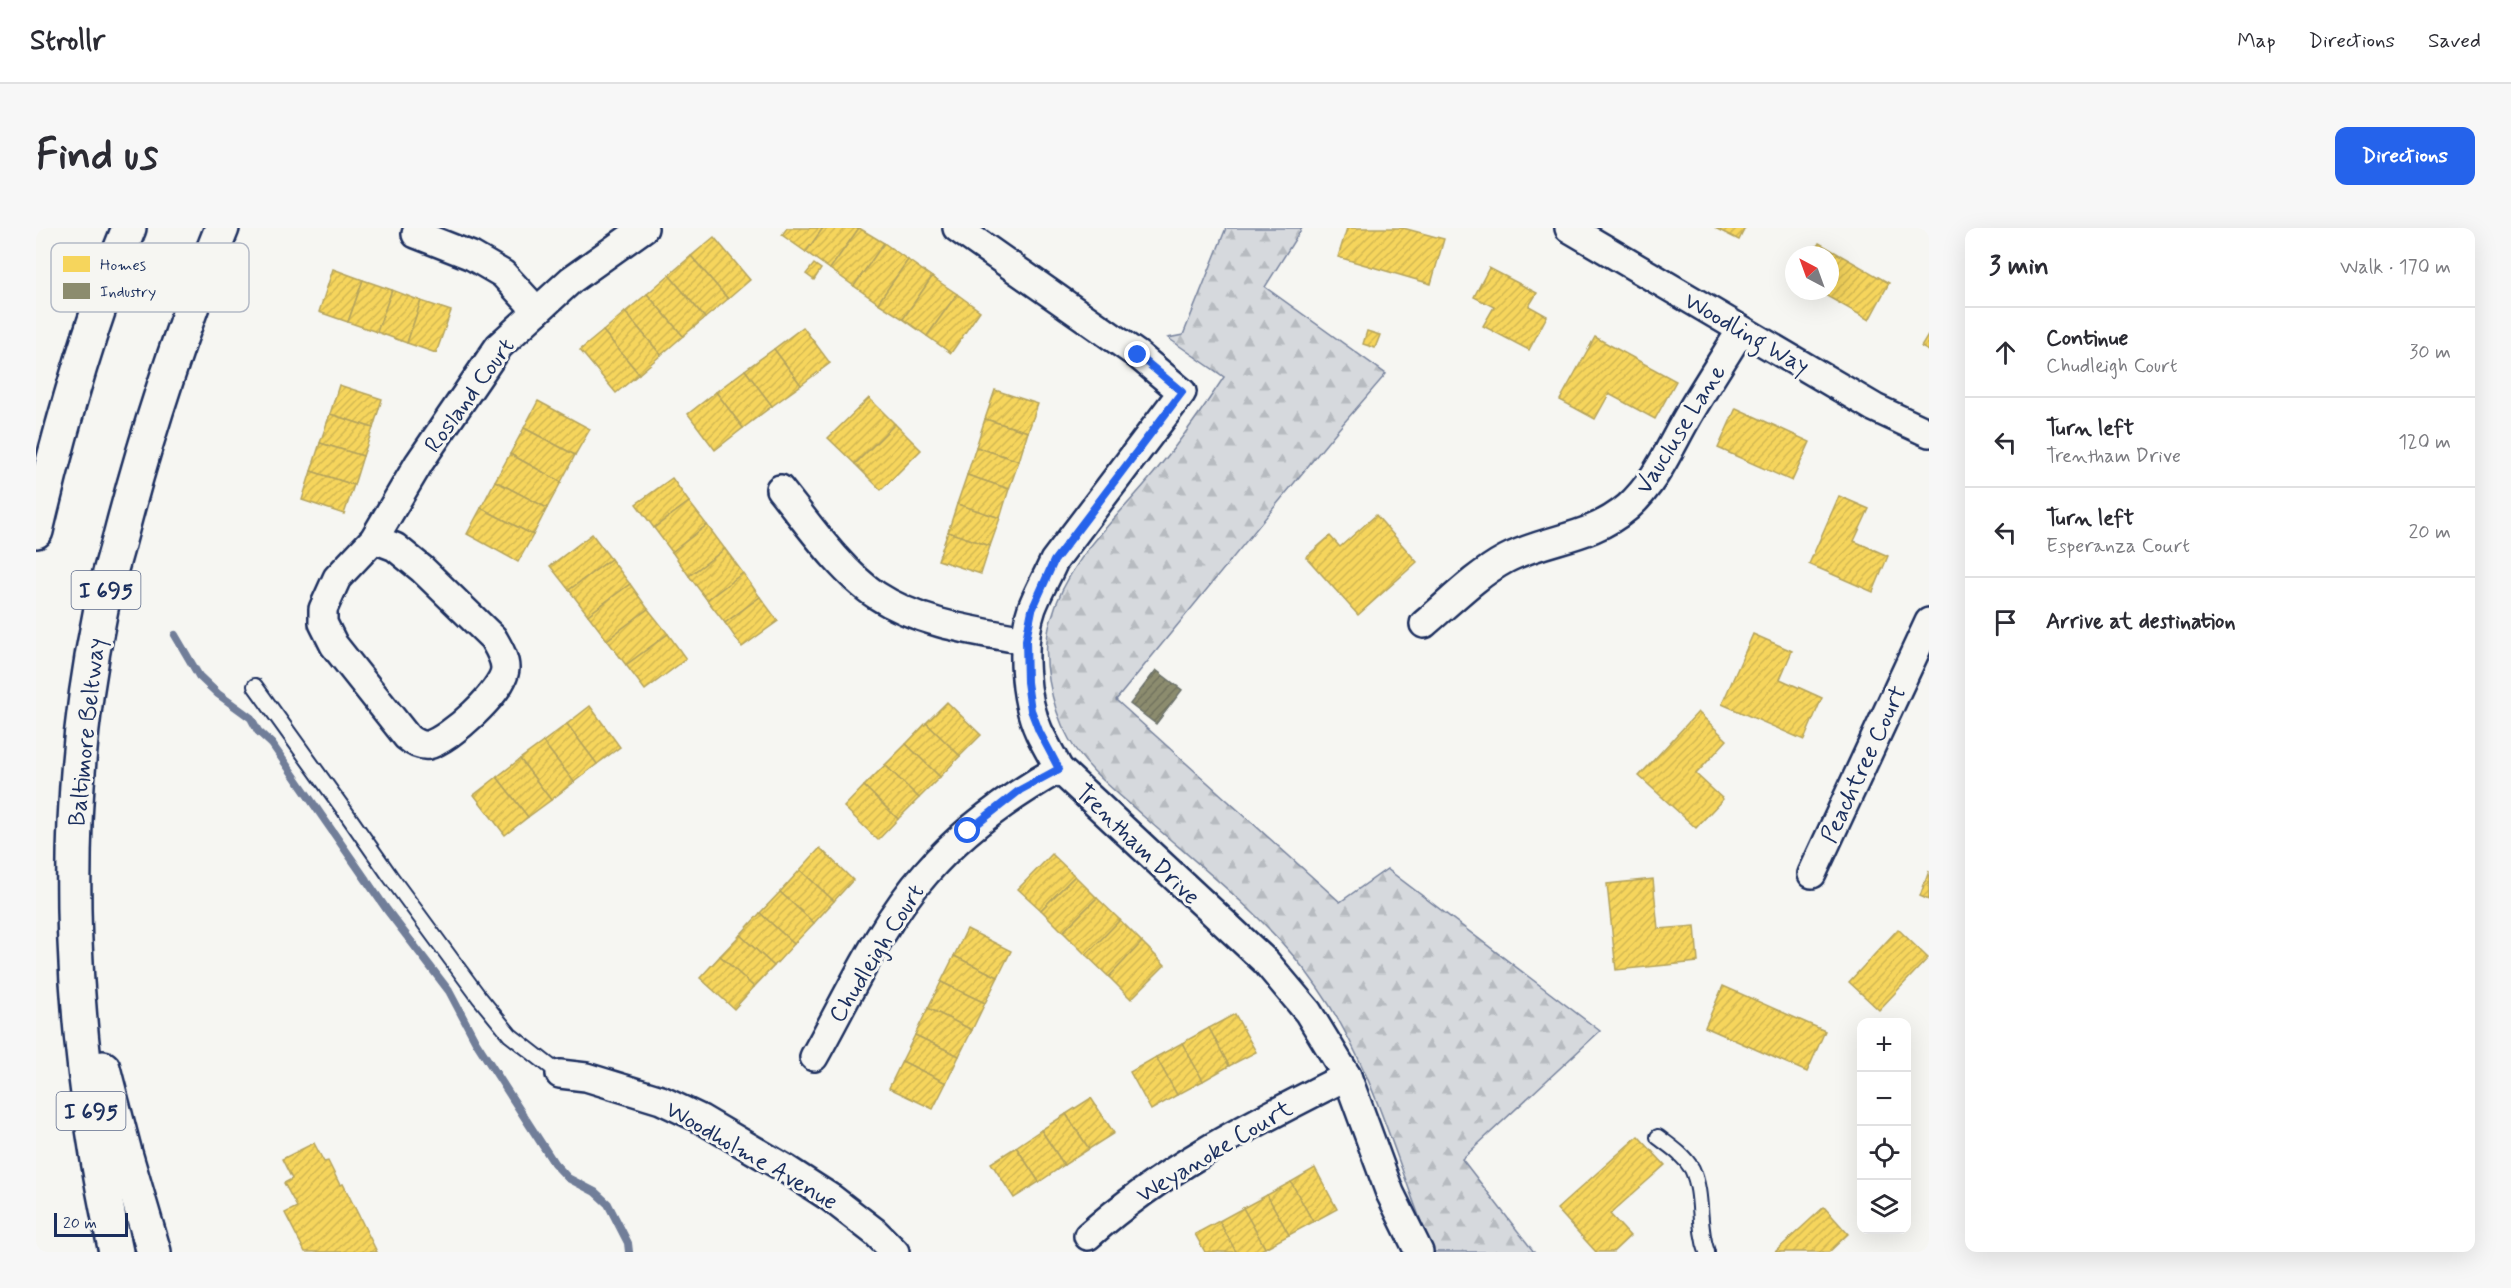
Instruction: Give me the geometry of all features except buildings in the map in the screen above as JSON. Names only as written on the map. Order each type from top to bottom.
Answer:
[{"type":"highway","points":[[124,243],[129,228]]},
{"type":"highway","name":"Baltimore Beltway","points":[[216,243],[222,228]]},
{"type":"highway","points":[[36,531],[84,352],[99,312]]},
{"type":"highway","name":"Baltimore Beltway","points":[[116,1252],[99,1176],[83,1052],[77,968],[73,866],[84,706],[100,613],[129,502],[162,390],[189,312]]},
{"type":"highway","points":[[77,968],[125,1153],[154,1252]]},
{"type":"street","name":"Rosland Court","points":[[374,539],[395,547],[422,569],[493,638],[501,652],[505,669],[496,691],[452,730],[436,742],[426,746],[414,742],[399,727],[334,645],[323,623],[323,609],[337,578],[374,539],[419,463],[499,346],[571,280],[644,228]]},
{"type":"street","name":"Trentham Drive","points":[[957,228],[1138,355],[1182,392],[1054,561],[1032,610],[1026,640],[1027,682],[1031,710],[1059,769],[1266,962],[1308,1011],[1347,1076],[1390,1193],[1419,1252]]},
{"type":"street","name":"Woodling Way","points":[[1569,228],[1875,408],[1929,433]]},
{"type":"street","points":[[416,234],[472,256],[503,274],[537,311]]},
{"type":"street","name":"Vaucluse Lane","points":[[1424,624],[1466,588],[1506,559],[1600,526],[1627,508],[1644,491],[1663,463],[1688,416],[1741,330]]},
{"type":"street","points":[[780,489],[836,556],[874,594],[918,616],[954,627],[1026,640]]},
{"type":"street","name":"Peachtree Court","points":[[1812,874],[1929,622]]},
{"type":"street","name":"Chudleigh Court","points":[[814,1057],[885,929],[925,874],[986,815],[1020,790],[1059,769]]},
{"type":"street","name":"Woodholme Avenue","points":[[560,1074],[586,1077],[661,1100],[701,1119],[786,1168],[831,1198],[875,1232],[895,1252]]},
{"type":"street","name":"Weyanoke Court","points":[[1088,1236],[1124,1204],[1177,1167],[1240,1131],[1347,1076]]},
{"type":"lane","points":[[255,686],[479,997],[510,1035],[560,1074]]},
{"type":"lane","points":[[1658,1137],[1678,1152],[1691,1168],[1697,1185],[1702,1234],[1707,1252]]},
{"type":"green space","points":[[1226,228],[1302,228],[1265,287],[1386,374],[1116,700],[1340,902],[1387,869],[1600,1031],[1462,1159],[1534,1252],[1433,1252],[1369,1083],[1338,1018],[1318,988],[1280,940],[1258,918],[1093,770],[1069,739],[1052,697],[1047,665],[1048,634],[1058,600],[1067,581],[1090,547],[1176,445],[1224,377],[1168,338],[1183,335]]},
{"type":"waterway","points":[[175,635],[199,676],[218,694],[251,718],[258,731],[272,744],[387,910],[449,991],[476,1042],[554,1163],[568,1178],[595,1192],[608,1204],[628,1243],[629,1252]]},
{"type":"route","points":[[968,831],[1020,790],[1059,769],[1031,710],[1027,682],[1026,640],[1032,610],[1054,561],[1182,392],[1138,355]]}]
